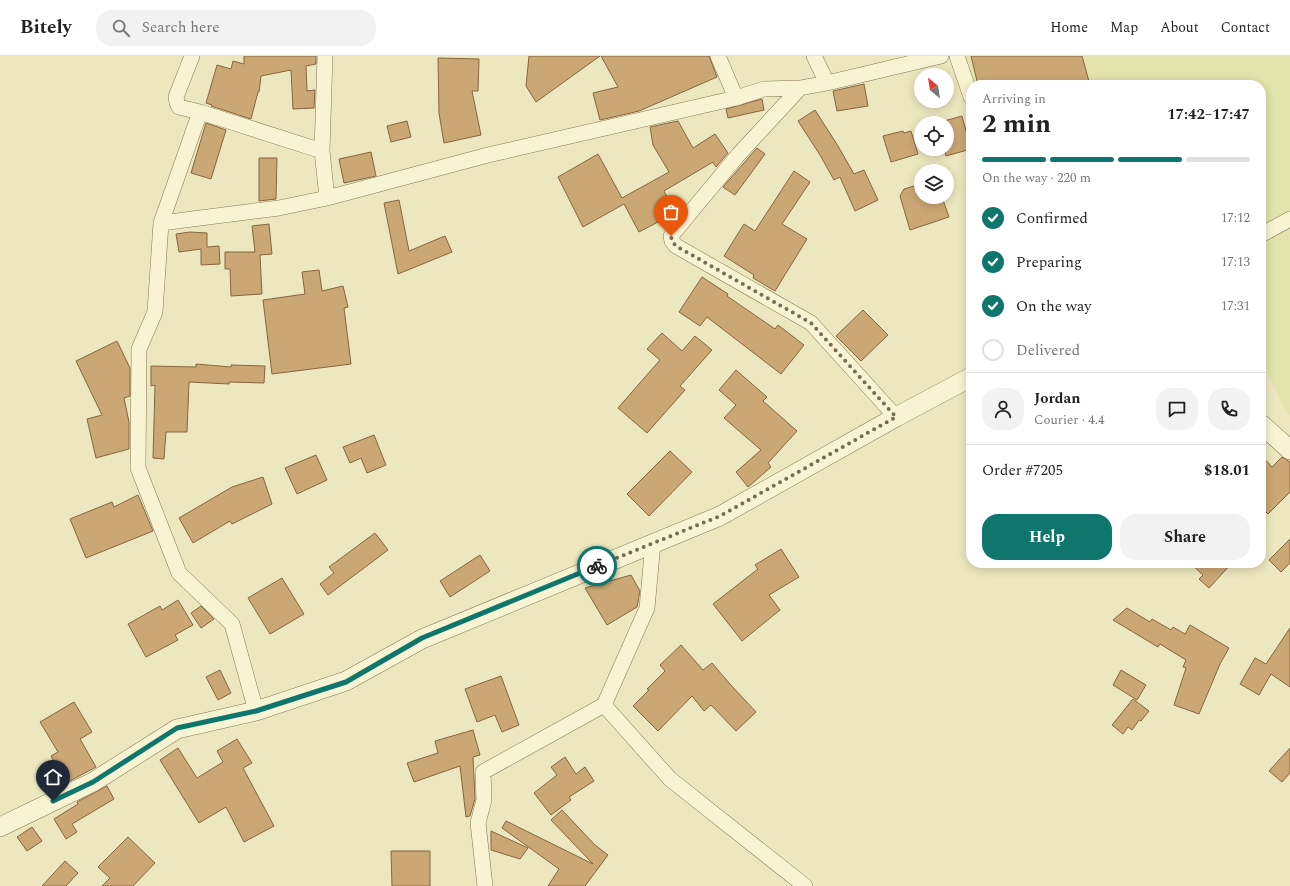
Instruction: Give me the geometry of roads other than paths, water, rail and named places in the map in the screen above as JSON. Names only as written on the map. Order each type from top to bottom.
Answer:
[{"type":"street","points":[[192,56],[176,97],[177,103],[180,107],[322,151]]},
{"type":"street","points":[[325,56],[322,151],[327,198]]},
{"type":"street","points":[[718,56],[736,98]]},
{"type":"street","points":[[814,56],[827,83]]},
{"type":"street","points":[[161,223],[279,208],[327,198],[488,155],[736,98],[764,90],[800,88],[827,83],[941,56]]},
{"type":"street","points":[[957,56],[966,82]]},
{"type":"street","points":[[800,88],[739,154],[671,236],[672,241],[676,246],[811,323],[896,417]]},
{"type":"street","points":[[200,112],[161,223],[155,312],[138,349],[138,468],[179,573],[232,624],[256,711]]},
{"type":"street","points":[[1266,232],[1290,218]]},
{"type":"street","points":[[0,827],[93,782],[177,728],[256,711],[346,682],[422,638],[720,516],[896,417],[966,380]]},
{"type":"street","points":[[1266,428],[1290,450]]},
{"type":"street","points":[[485,886],[478,823],[484,800],[483,772],[604,705],[647,608],[653,543]]},
{"type":"street","points":[[604,705],[670,779],[805,886]]}]
